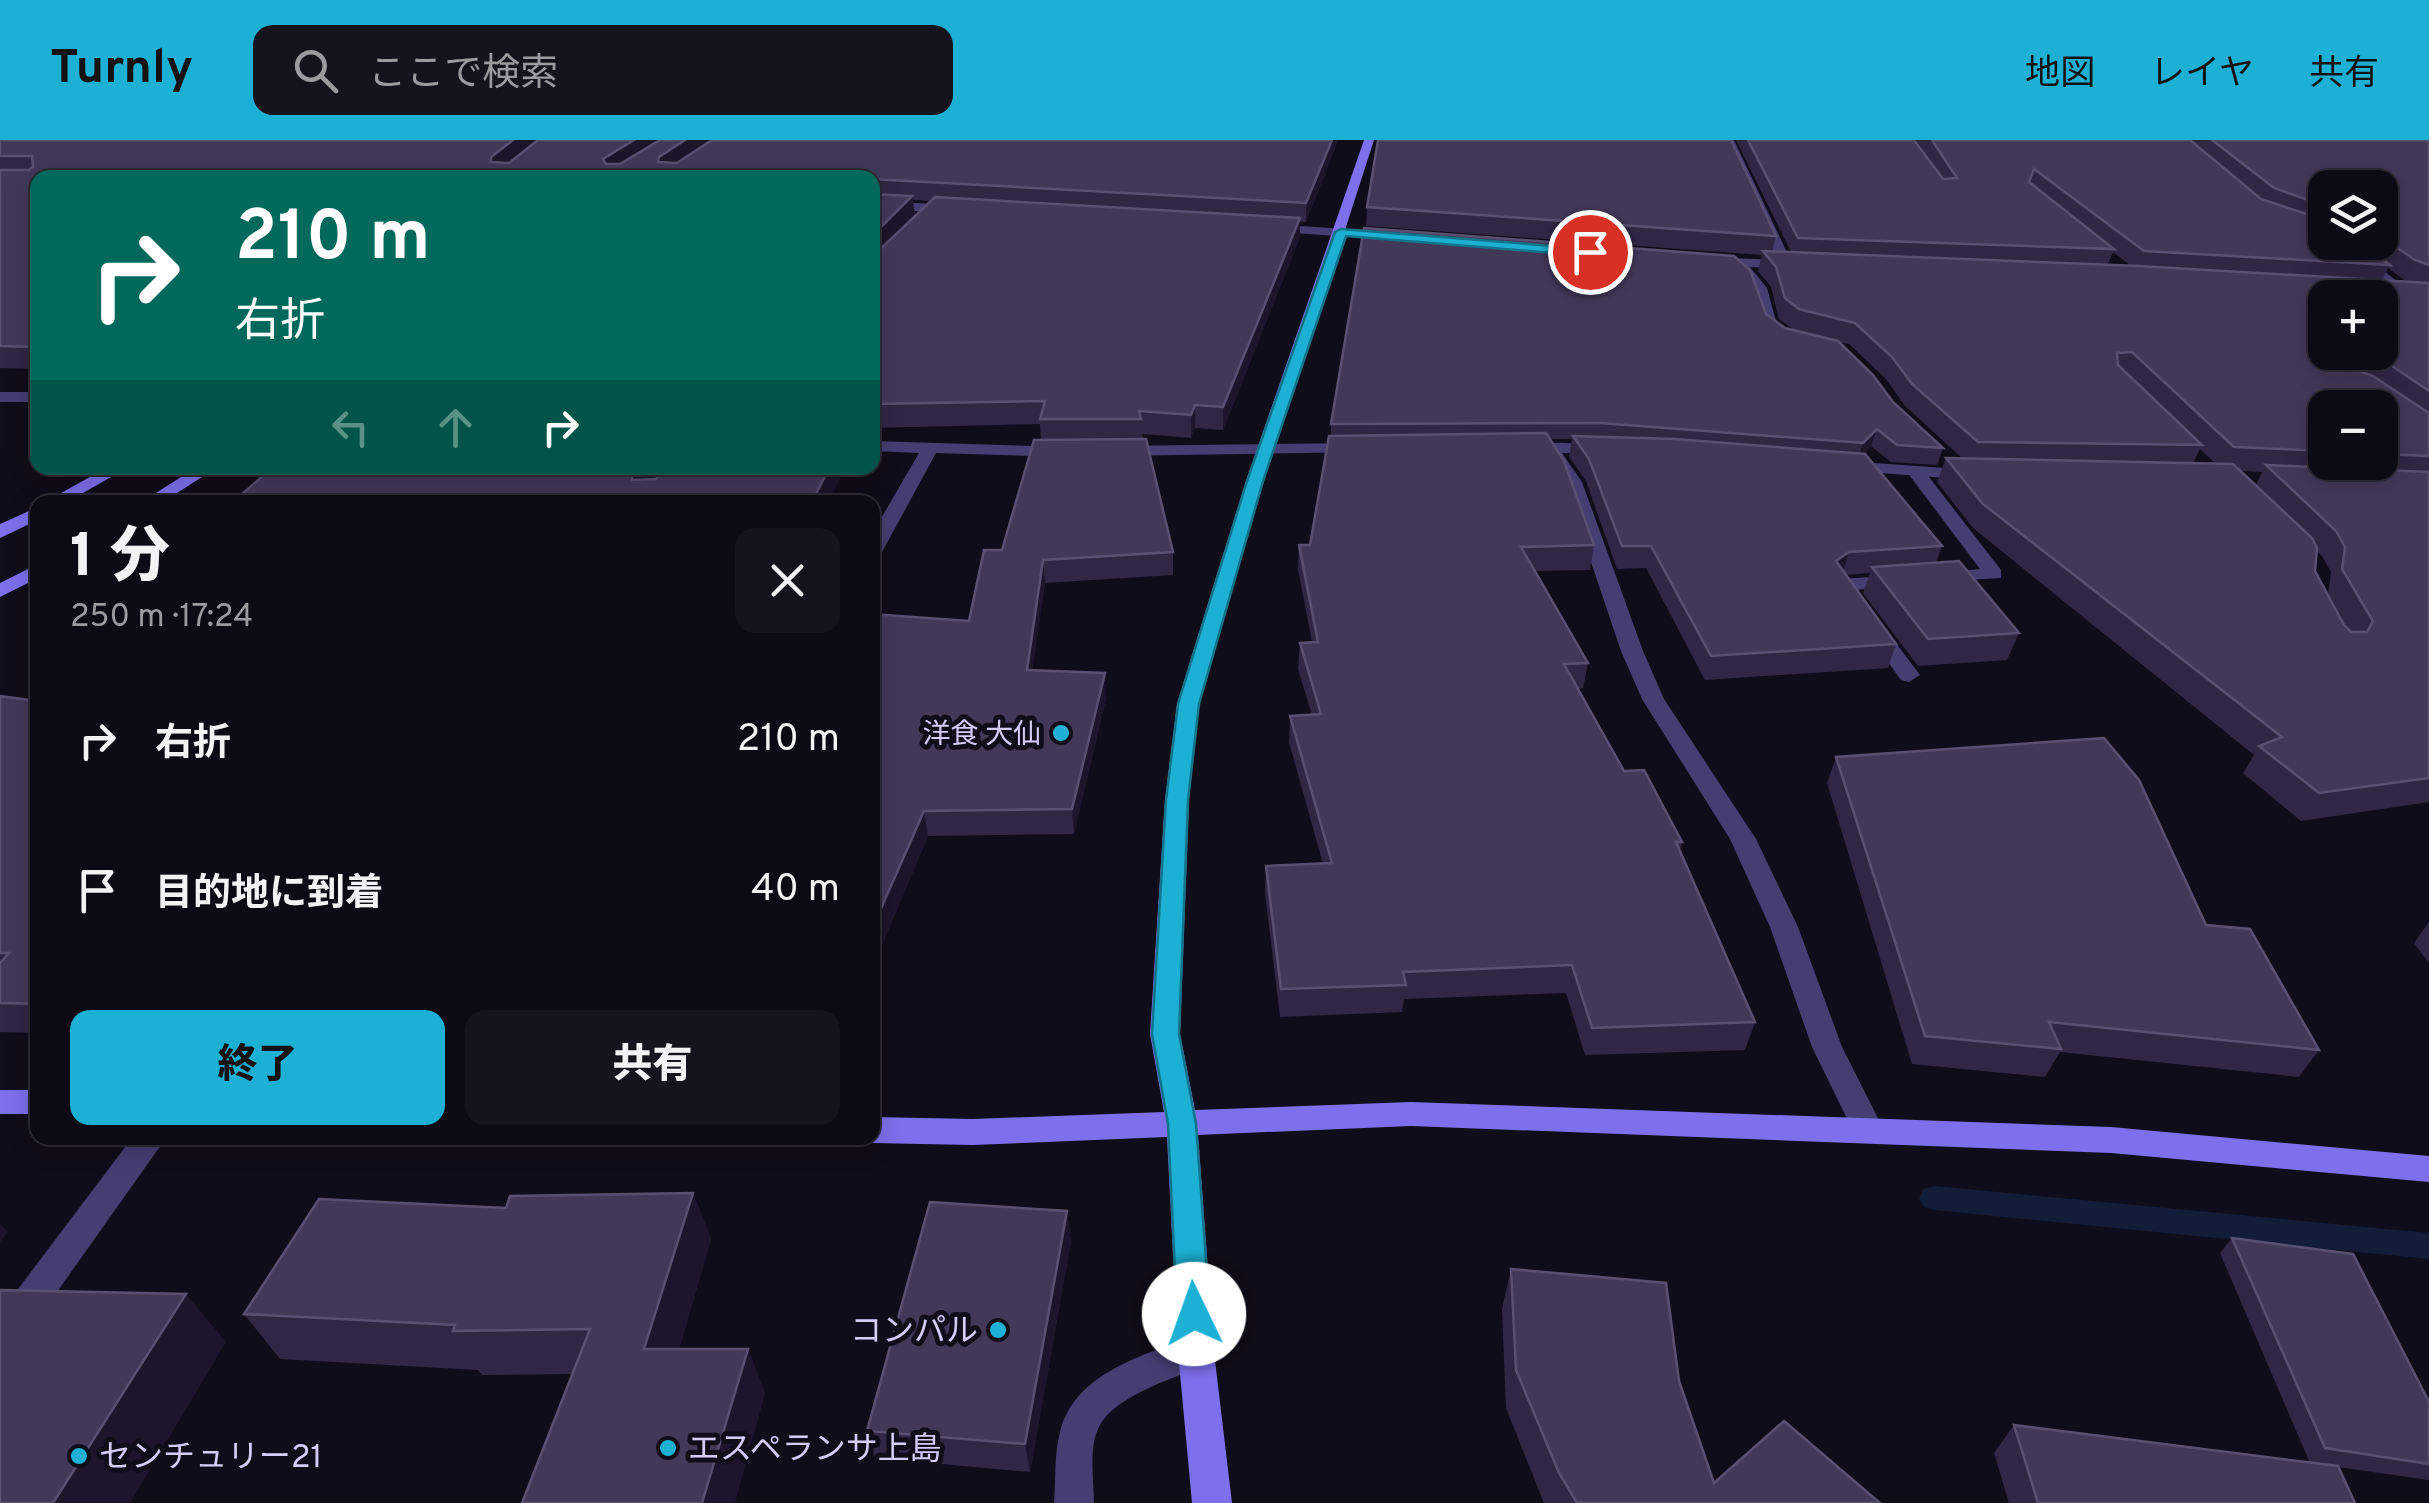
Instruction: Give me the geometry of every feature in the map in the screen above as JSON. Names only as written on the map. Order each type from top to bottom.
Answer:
[{"type":"street","points":[[1212,1503],[1196,1352],[1182,1124],[1165,1034],[1177,800],[1186,723],[1216,611],[1369,140]]},
{"type":"street","points":[[1729,140],[1786,265]]},
{"type":"street","points":[[880,205],[970,210]]},
{"type":"street","points":[[921,221],[933,208]]},
{"type":"street","points":[[1248,227],[1420,238]]},
{"type":"street","points":[[2361,260],[2429,312]]},
{"type":"street","points":[[1697,261],[1806,266]]},
{"type":"street","points":[[1736,262],[1755,274],[1763,290],[1769,323],[1800,340]]},
{"type":"street","points":[[2398,294],[2429,296]]},
{"type":"street","points":[[0,397],[30,397]]},
{"type":"street","points":[[880,447],[929,450],[1380,448]]},
{"type":"street","points":[[1548,447],[1573,482],[1632,652],[1654,699],[1743,839],[1784,926],[1827,1047],[1867,1128]]},
{"type":"street","points":[[1492,448],[1619,450]]},
{"type":"street","points":[[880,538],[929,450]]},
{"type":"street","points":[[1940,454],[1964,475]]},
{"type":"street","points":[[1822,464],[2002,475]]},
{"type":"street","points":[[1909,676],[1842,585],[1994,574],[1916,472]]},
{"type":"street","points":[[67,495],[105,475]]},
{"type":"street","points":[[162,495],[195,475]]},
{"type":"street","points":[[0,532],[30,516]]},
{"type":"street","points":[[0,591],[30,574]]},
{"type":"street","points":[[0,1102],[30,1102]]},
{"type":"street","points":[[880,1130],[972,1132],[1411,1114],[2110,1140],[2429,1169]]},
{"type":"street","points":[[0,1342],[145,1145]]},
{"type":"street","points":[[1074,1503],[1078,1439],[1086,1412],[1105,1394],[1196,1352]]},
{"type":"building","points":[[0,140],[513,140],[491,157],[491,162],[509,163],[538,140],[634,140],[603,159],[606,164],[620,164],[660,140],[685,140],[659,157],[658,162],[677,163],[712,140],[1332,140],[1306,203],[880,179],[880,170],[30,170],[30,347],[0,346],[0,170],[29,170],[33,167],[32,156],[0,156]]},
{"type":"building","points":[[1378,140],[1731,140],[1776,236],[1367,207]]},
{"type":"building","points":[[1748,140],[1914,140],[1943,179],[1957,178],[1932,140],[2190,140],[2261,199],[2308,214],[2308,260],[2383,260],[2390,265],[2144,251],[2034,169],[2029,182],[2114,249],[1798,238]]},
{"type":"building","points":[[2212,140],[2425,140],[2429,142],[2429,265],[2398,248],[2398,170],[2308,170],[2308,200],[2274,188]]},
{"type":"building","points":[[880,194],[912,196],[880,228]]},
{"type":"building","points":[[935,197],[1300,218],[1223,407],[1195,405],[1191,415],[1139,411],[1141,419],[1040,419],[1045,401],[880,404],[880,249]]},
{"type":"building","points":[[1364,228],[1734,256],[1750,270],[1766,314],[1785,328],[1838,341],[1873,375],[1893,402],[1943,448],[1897,445],[1877,429],[1863,443],[1600,423],[1331,424]]},
{"type":"building","points":[[1763,251],[2378,280],[2308,280],[2308,370],[2357,370],[2394,390],[2308,390],[2308,450],[2234,447],[2132,352],[2117,353],[2118,365],[2202,445],[1978,442],[1912,384],[1892,357],[1855,323],[1799,309],[1785,298],[1776,267]]},
{"type":"building","points":[[2398,281],[2429,283],[2429,391],[2398,370]]},
{"type":"building","points":[[2398,393],[2429,413],[2429,456],[2398,455]]},
{"type":"building","points":[[1546,433],[1564,461],[1594,545],[1521,547],[1588,663],[1564,664],[1624,771],[1644,770],[1682,842],[1676,842],[1755,1022],[1592,1028],[1572,965],[1403,972],[1406,985],[1281,989],[1266,866],[1332,863],[1290,716],[1321,714],[1300,643],[1318,642],[1299,545],[1310,545],[1329,436]]},
{"type":"building","points":[[1573,436],[1675,439],[1865,454],[1942,546],[1849,552],[1836,561],[1896,644],[1711,656],[1651,546],[1622,546],[1589,459]]},
{"type":"building","points":[[1146,439],[1173,552],[1043,560],[1027,670],[1105,673],[1072,809],[924,811],[880,911],[880,615],[969,621],[984,550],[1002,550],[1034,440]]},
{"type":"building","points":[[1946,458],[2233,464],[2312,538],[2317,548],[2315,571],[2344,625],[2351,632],[2367,632],[2373,621],[2342,569],[2345,547],[2336,531],[2266,465],[2308,467],[2308,480],[2398,480],[2398,471],[2429,472],[2429,778],[2319,793],[2259,746],[2282,737],[1983,504]]},
{"type":"building","points":[[264,475],[632,475],[632,480],[656,479],[659,475],[826,475],[816,495],[241,495]]},
{"type":"building","points":[[1959,561],[2019,633],[1928,639],[1872,567]]},
{"type":"building","points":[[0,696],[30,700],[30,1004],[0,1003],[0,963],[9,953],[0,953]]},
{"type":"building","points":[[2104,738],[2139,780],[2206,925],[2250,929],[2319,1050],[2049,1022],[2061,1049],[1925,1036],[1836,757]]},
{"type":"building","points":[[693,1193],[644,1349],[748,1349],[702,1503],[522,1503],[590,1329],[453,1331],[455,1325],[244,1314],[319,1199],[506,1208],[510,1196]]},
{"type":"building","points":[[930,1202],[1067,1211],[1025,1444],[867,1431]]},
{"type":"building","points":[[2232,1238],[2353,1254],[2429,1402],[2429,1464],[2325,1448]]},
{"type":"building","points":[[1511,1269],[1666,1283],[1679,1381],[1714,1483],[1784,1421],[1880,1503],[1577,1503],[1559,1473],[1516,1370]]},
{"type":"building","points":[[0,1290],[186,1294],[53,1503],[0,1503]]},
{"type":"building","points":[[2014,1425],[2338,1466],[2355,1503],[2038,1503]]},
{"type":"waterway","points":[[1934,1198],[2429,1246]]},
{"type":"place","name":"洋食 大仙","points":[[1061,733]]},
{"type":"place","name":"コンパル","points":[[998,1330]]},
{"type":"place","name":"エスペランサ上島","points":[[668,1448]]},
{"type":"place","name":"センチュリー21","points":[[79,1456]]},
{"type":"route","points":[[1194,1314],[1182,1124],[1165,1034],[1177,800],[1188,704],[1255,481],[1341,232],[1590,252]]}]
